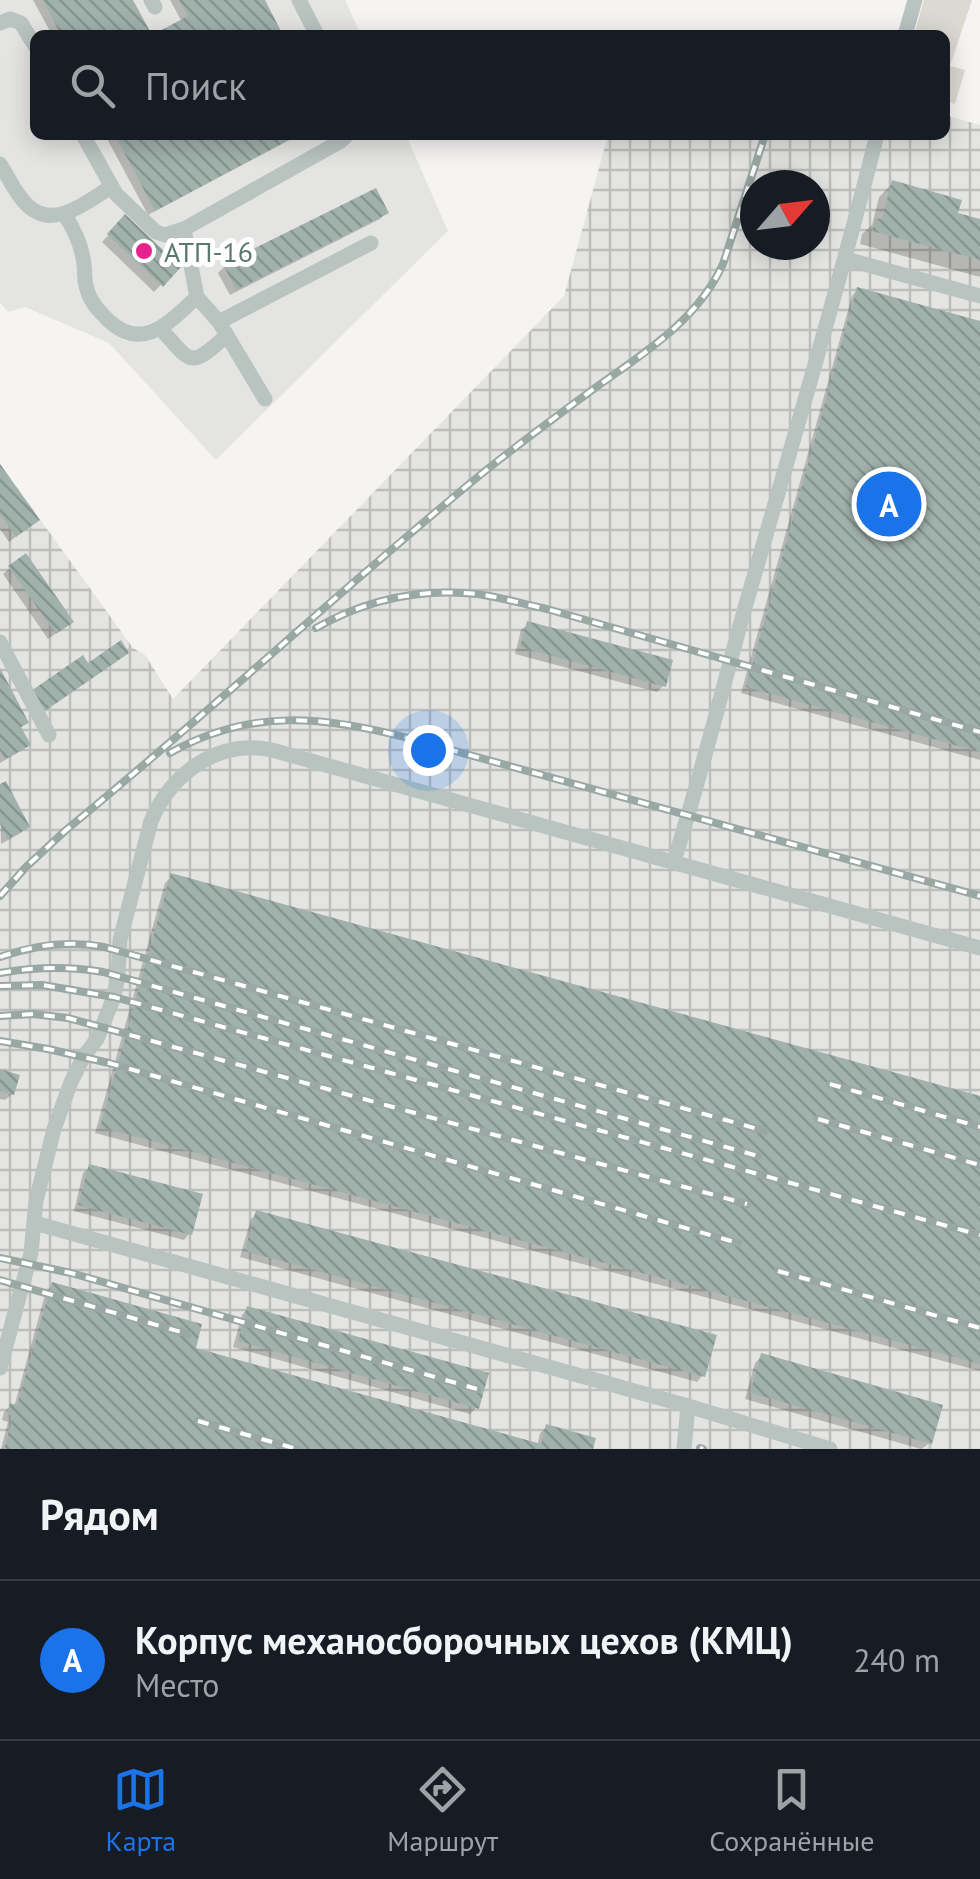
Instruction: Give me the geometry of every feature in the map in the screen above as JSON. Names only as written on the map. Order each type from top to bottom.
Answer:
[{"type":"lane","points":[[299,0],[314,30]]},
{"type":"lane","points":[[906,30],[915,0]]},
{"type":"lane","points":[[0,23],[10,19],[21,23],[30,38]]},
{"type":"lane","points":[[86,140],[111,187],[156,232],[164,235],[184,229],[340,140]]},
{"type":"lane","points":[[674,861],[846,259],[876,140]]},
{"type":"lane","points":[[0,164],[29,207],[42,214],[64,214],[111,187]]},
{"type":"lane","points":[[64,214],[79,242],[92,302],[123,331],[147,334],[197,297]]},
{"type":"lane","points":[[184,229],[197,297],[223,329],[265,399]]},
{"type":"lane","points":[[160,328],[184,356],[198,359],[205,356],[223,329],[371,243]]},
{"type":"lane","points":[[846,259],[980,296]]},
{"type":"lane","points":[[0,642],[49,735]]},
{"type":"lane","points":[[0,1368],[32,1253],[36,1201],[54,1129],[72,1082],[97,1040],[114,997],[120,940],[151,821],[178,781],[216,754],[246,746],[272,750],[980,948]]},
{"type":"lane","points":[[35,1222],[830,1449]]},
{"type":"lane","points":[[684,1449],[688,1406]]},
{"type":"shaded area","points":[[0,0],[345,0],[359,30],[30,30],[30,140],[408,140],[448,231],[216,460],[109,343],[25,307],[8,312],[0,303]]},
{"type":"shaded area","points":[[924,0],[972,0],[950,66],[950,30],[915,30]]},
{"type":"shaded area","points":[[950,66],[965,70],[955,104],[950,102]]},
{"type":"shaded area","points":[[950,116],[980,125],[980,1449],[0,1449],[0,464],[133,648],[145,655],[173,699],[564,296],[607,140],[950,140]]},
{"type":"building","points":[[43,0],[133,0],[149,30],[58,30]]},
{"type":"building","points":[[179,0],[265,0],[280,30],[161,30],[188,16]]},
{"type":"building","points":[[118,140],[289,140],[155,211]]},
{"type":"building","points":[[892,180],[962,200],[958,213],[980,219],[980,260],[872,231],[875,218],[882,219]]},
{"type":"building","points":[[376,188],[389,213],[236,290],[223,264]]},
{"type":"building","name":"АТП-16","points":[[125,214],[181,267],[163,287],[107,234]]},
{"type":"building","points":[[857,287],[980,321],[980,752],[746,687]]},
{"type":"building","points":[[0,464],[40,520],[16,537],[0,514]]},
{"type":"building","points":[[26,553],[74,622],[56,634],[8,566]]},
{"type":"building","points":[[527,621],[673,660],[666,687],[520,647]]},
{"type":"building","points":[[121,640],[129,653],[45,711],[31,691],[83,655],[88,663]]},
{"type":"building","points":[[0,668],[29,723],[21,727],[31,745],[5,759],[0,750]]},
{"type":"building","points":[[6,781],[30,827],[8,839],[0,824],[0,784]]},
{"type":"building","points":[[171,873],[980,1096],[980,1364],[100,1127]]},
{"type":"building","points":[[0,1069],[20,1075],[14,1095],[0,1091]]},
{"type":"building","points":[[89,1164],[203,1194],[192,1235],[78,1205]]},
{"type":"building","points":[[256,1210],[717,1335],[705,1377],[245,1251]]},
{"type":"building","points":[[52,1282],[202,1324],[196,1348],[541,1444],[546,1424],[596,1438],[593,1449],[4,1449],[13,1416],[7,1414],[10,1403],[17,1405]]},
{"type":"building","points":[[247,1306],[489,1373],[479,1409],[238,1341]]},
{"type":"building","points":[[761,1353],[943,1405],[932,1444],[750,1393]]},
{"type":"railway","points":[[0,896],[66,830],[423,523],[684,319],[723,264],[763,140]]},
{"type":"railway","points":[[316,628],[354,610],[394,598],[435,593],[486,595],[980,732]]},
{"type":"railway","points":[[170,753],[229,729],[258,723],[316,721],[377,730],[980,896]]},
{"type":"railway","points":[[0,957],[51,945],[104,947],[765,1131]]},
{"type":"railway","points":[[0,973],[52,968],[103,972],[758,1156]]},
{"type":"railway","points":[[0,986],[42,985],[114,997],[980,1235]]},
{"type":"railway","points":[[0,1016],[68,1018],[747,1204]]},
{"type":"railway","points":[[0,1041],[109,1063],[738,1243]]},
{"type":"railway","points":[[830,1084],[980,1127]]},
{"type":"railway","points":[[818,1119],[980,1165]]},
{"type":"railway","points":[[0,1258],[71,1273],[477,1389]]},
{"type":"railway","points":[[778,1271],[980,1328]]},
{"type":"railway","points":[[0,1280],[188,1334]]},
{"type":"railway","points":[[198,1421],[297,1449]]},
{"type":"place","name":"АТП-16","points":[[144,251]]},
{"type":"place","name":"Корпус механосборочных цехов (КМЦ)","points":[[889,504]]}]
